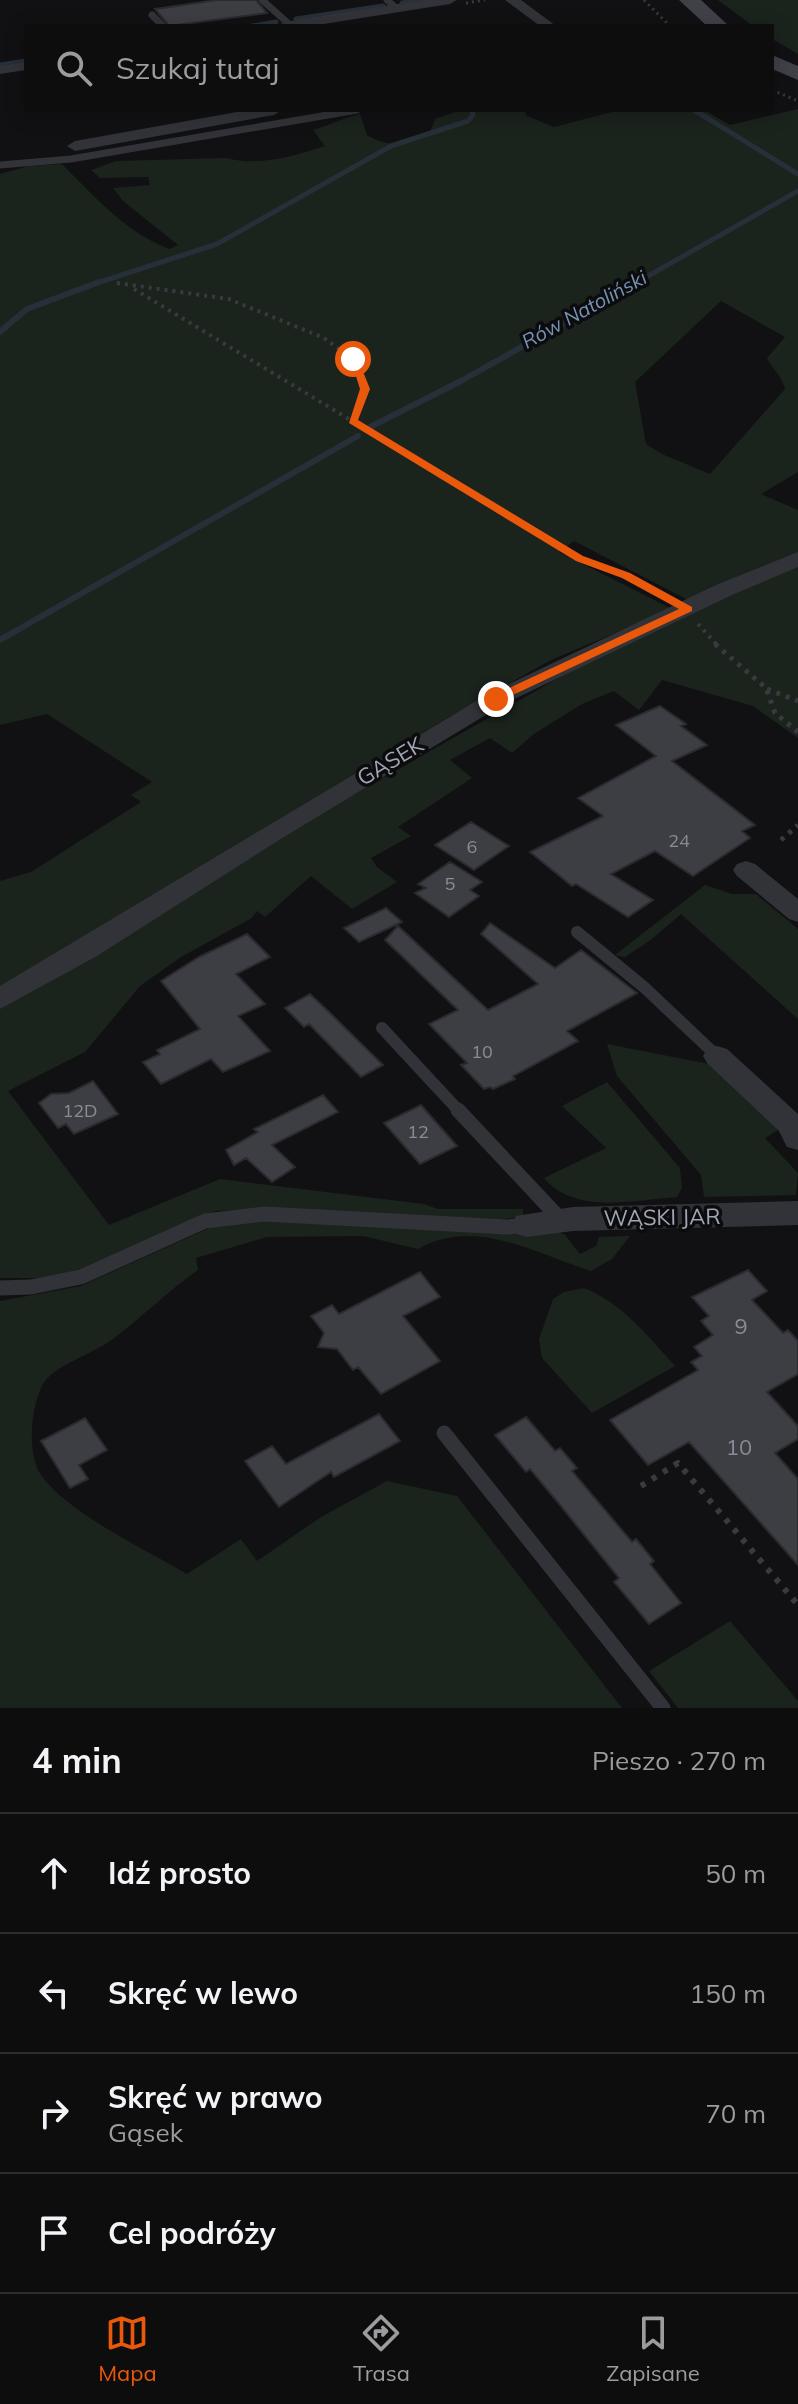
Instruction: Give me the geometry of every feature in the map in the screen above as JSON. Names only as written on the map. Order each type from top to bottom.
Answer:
[{"type":"street","points":[[295,24],[392,4],[450,0]]},
{"type":"street","points":[[512,0],[546,24]]},
{"type":"street","points":[[681,16],[711,24]]},
{"type":"street","points":[[774,62],[798,74]]},
{"type":"street","points":[[0,70],[24,66]]},
{"type":"street","points":[[774,77],[798,88]]},
{"type":"street","points":[[75,146],[263,112]]},
{"type":"street","name":"GĄSEK","points":[[0,999],[87,949],[484,705],[724,590],[798,559]]},
{"type":"street","points":[[746,870],[798,913]]},
{"type":"street","points":[[717,1056],[790,1124],[798,1139]]},
{"type":"street","name":"WĄSKI JAR","points":[[527,1225],[561,1220],[798,1213]]},
{"type":"lane","points":[[262,0],[289,24]]},
{"type":"lane","points":[[152,15],[161,24]]},
{"type":"lane","points":[[0,165],[71,159],[345,112]]},
{"type":"lane","points":[[577,932],[645,988],[717,1056]]},
{"type":"lane","points":[[382,1028],[561,1220]]},
{"type":"lane","points":[[0,1288],[30,1289],[76,1281],[116,1265],[197,1223],[233,1216],[264,1214],[507,1227],[527,1225]]},
{"type":"lane","points":[[444,1433],[663,1708]]},
{"type":"path","points":[[644,0],[681,16]]},
{"type":"path","points":[[774,91],[798,101]]},
{"type":"path","points":[[117,283],[229,299],[324,338],[353,359],[365,389],[352,421]]},
{"type":"path","points":[[130,286],[579,558],[626,575],[688,609],[708,639],[766,688],[798,701]]},
{"type":"path","points":[[766,688],[775,713],[798,732]]},
{"type":"path","points":[[781,840],[798,825]]},
{"type":"path","points":[[641,1486],[678,1463],[798,1605]]},
{"type":"shaded area","points":[[718,0],[798,0],[798,54],[774,40],[774,24],[750,24]]},
{"type":"shaded area","points":[[798,109],[798,472],[761,494],[798,510],[798,555],[690,601],[574,541],[559,552],[672,609],[551,660],[442,721],[0,987],[0,881],[31,872],[141,802],[131,795],[152,782],[47,714],[0,725],[0,174],[29,166],[62,164],[125,224],[170,249],[178,245],[123,201],[113,188],[150,185],[148,177],[100,178],[91,170],[116,161],[226,158],[264,161],[289,157],[325,146],[313,130],[360,114],[367,135],[397,144],[428,137],[435,119],[455,112],[525,112],[527,116],[554,127],[612,112],[707,112],[730,125]],"holes":[[[721,301],[785,337],[767,358],[785,389],[710,474],[646,444],[635,382]]]},
{"type":"shaded area","points":[[798,564],[798,738],[753,706],[662,680],[639,710],[614,691],[582,704],[534,734],[512,753],[490,738],[450,760],[472,778],[398,827],[411,836],[371,858],[377,867],[397,882],[352,909],[311,876],[265,917],[257,911],[252,918],[181,957],[140,986],[85,1052],[8,1091],[109,1225],[220,1179],[424,1204],[438,1209],[523,1209],[523,1216],[505,1219],[433,1218],[266,1209],[215,1211],[67,1278],[0,1278],[0,1006],[309,820],[592,659]]},
{"type":"shaded area","points":[[705,885],[732,894],[756,894],[798,929],[798,1019],[681,914],[625,957],[615,955]]},
{"type":"shaded area","points":[[607,1044],[714,1065],[783,1127],[765,1138],[798,1173],[796,1195],[704,1197],[701,1175],[617,1076]]},
{"type":"shaded area","points":[[607,1082],[680,1168],[682,1188],[677,1197],[624,1202],[588,1201],[557,1190],[544,1178],[606,1148],[562,1106]]},
{"type":"shaded area","points":[[263,1219],[558,1232],[565,1235],[580,1254],[596,1246],[599,1237],[630,1236],[612,1259],[591,1271],[505,1241],[461,1236],[418,1249],[363,1236],[267,1237],[196,1258],[198,1270],[124,1331],[59,1369],[45,1381],[36,1401],[32,1428],[33,1454],[41,1475],[88,1517],[187,1574],[241,1539],[257,1561],[321,1517],[387,1481],[457,1496],[622,1708],[0,1708],[0,1301],[81,1286],[209,1228]]},
{"type":"shaded area","points":[[584,1288],[622,1311],[675,1366],[592,1413],[542,1358],[539,1339],[553,1299],[564,1292]]},
{"type":"shaded area","points":[[730,1621],[798,1701],[798,1708],[678,1708],[649,1671]]},
{"type":"building","points":[[217,0],[256,0],[267,13],[167,24],[155,9]]},
{"type":"building","points":[[660,706],[686,724],[681,726],[707,745],[672,761],[755,825],[742,831],[750,838],[693,876],[655,851],[611,874],[653,900],[628,917],[576,884],[572,886],[530,852],[603,816],[578,798],[656,756],[616,725]]},
{"type":"building","points":[[471,822],[509,846],[474,870],[435,845]]},
{"type":"building","points":[[450,862],[482,882],[470,890],[479,896],[449,917],[415,893],[426,888],[418,884]]},
{"type":"building","points":[[386,908],[402,922],[359,942],[344,928]]},
{"type":"building","points":[[490,923],[555,968],[581,950],[637,993],[567,1031],[578,1041],[513,1076],[515,1079],[493,1089],[484,1089],[461,1065],[467,1063],[429,1024],[458,1010],[385,940],[398,926],[488,1010],[538,984],[481,934]]},
{"type":"building","points":[[247,934],[270,957],[236,974],[265,1004],[238,1016],[270,1051],[223,1072],[211,1059],[161,1084],[143,1062],[160,1054],[157,1050],[200,1029],[161,981],[199,957]]},
{"type":"building","points":[[310,994],[383,1065],[361,1077],[309,1024],[304,1027],[285,1008]]},
{"type":"building","points":[[93,1081],[118,1114],[74,1134],[66,1124],[58,1128],[39,1103],[51,1094],[69,1093]]},
{"type":"building","points":[[323,1095],[338,1112],[272,1145],[295,1167],[272,1182],[246,1158],[234,1165],[226,1150],[258,1132],[254,1129]]},
{"type":"building","points":[[421,1105],[457,1146],[420,1164],[384,1123]]},
{"type":"building","points":[[748,1270],[767,1291],[752,1300],[783,1333],[788,1330],[798,1341],[798,1374],[767,1392],[798,1426],[798,1439],[775,1453],[798,1479],[798,1565],[689,1442],[648,1465],[610,1420],[698,1370],[691,1362],[702,1356],[694,1347],[713,1335],[701,1321],[709,1316],[692,1297]]},
{"type":"building","points":[[420,1272],[440,1297],[403,1316],[440,1361],[381,1394],[358,1367],[353,1370],[337,1349],[318,1347],[324,1333],[311,1316],[332,1305],[339,1314]]},
{"type":"building","points":[[379,1414],[400,1441],[334,1477],[331,1472],[279,1507],[245,1461],[272,1446],[286,1464]]},
{"type":"building","points":[[526,1417],[555,1451],[560,1448],[577,1468],[572,1471],[632,1542],[636,1539],[654,1561],[650,1564],[681,1603],[649,1624],[614,1582],[619,1578],[556,1500],[530,1469],[526,1472],[495,1435]]},
{"type":"building","points":[[85,1418],[107,1450],[79,1465],[88,1479],[70,1488],[41,1441]]},
{"type":"waterway","points":[[402,3],[420,0]]},
{"type":"waterway","points":[[296,19],[383,6]]},
{"type":"waterway","points":[[264,24],[276,22]]},
{"type":"waterway","points":[[0,65],[24,61]]},
{"type":"waterway","points":[[94,284],[217,244],[391,146],[468,121],[472,112]]},
{"type":"waterway","points":[[697,112],[798,174]]},
{"type":"waterway","name":"Rów Natoliński","points":[[634,284],[798,191]]},
{"type":"waterway","points":[[0,332],[27,309],[99,282]]},
{"type":"waterway","name":"Rów Natoliński","points":[[370,427],[461,381],[637,282]]},
{"type":"waterway","name":"Rów Natoliński","points":[[0,640],[358,436]]},
{"type":"route","points":[[353,359],[365,389],[352,421],[579,558],[626,575],[688,609],[496,699]]}]
